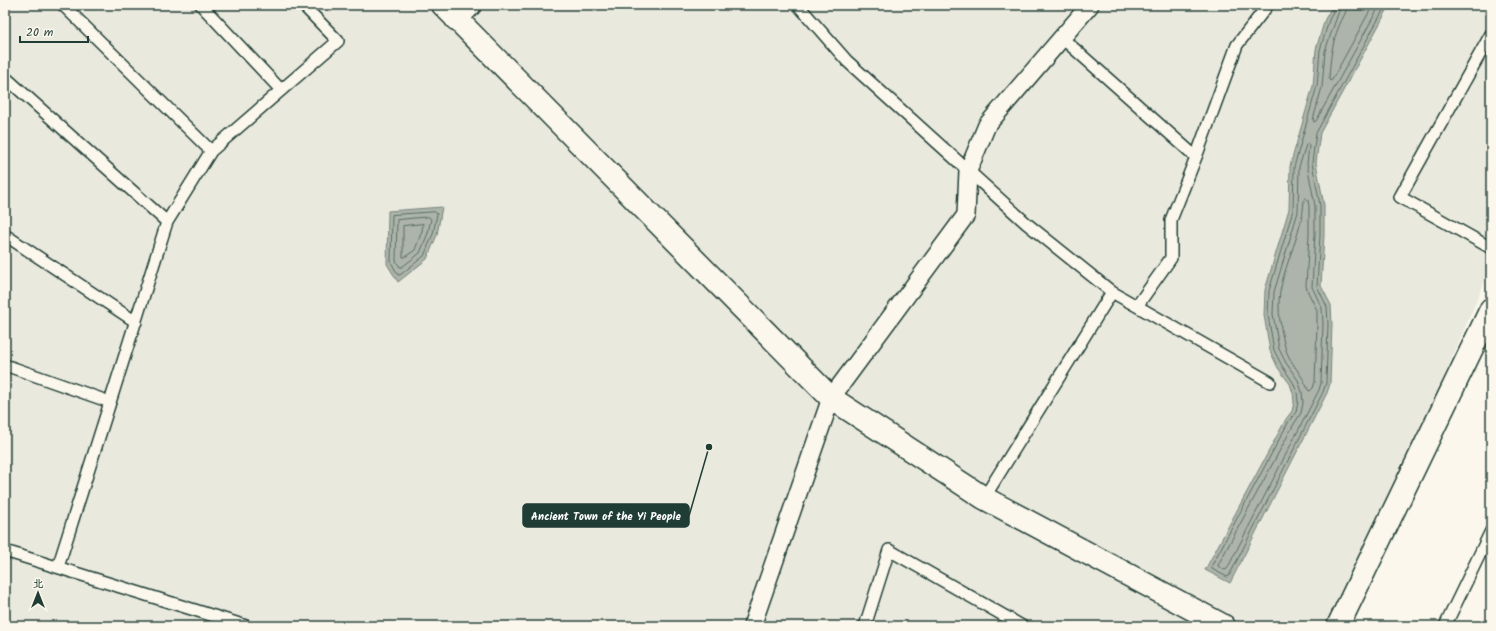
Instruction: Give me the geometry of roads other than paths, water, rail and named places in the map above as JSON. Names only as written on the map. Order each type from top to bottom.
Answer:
[{"type":"street","points":[[752,626],[831,398],[966,215],[968,171],[987,125],[1090,5]]},
{"type":"street","points":[[457,10],[831,398],[984,498],[1224,626]]},
{"type":"street","points":[[1338,626],[1491,309]]},
{"type":"lane","points":[[63,5],[211,151]]},
{"type":"lane","points":[[201,5],[281,90]]},
{"type":"lane","points":[[58,567],[167,222],[211,151],[338,41],[303,5]]},
{"type":"lane","points":[[798,5],[847,61],[1026,223],[1112,292],[1270,382]]},
{"type":"lane","points":[[1137,306],[1171,258],[1171,220],[1237,45],[1268,5]]},
{"type":"lane","points":[[1491,34],[1400,197],[1491,248]]},
{"type":"lane","points":[[1061,38],[1196,157]]},
{"type":"lane","points":[[5,77],[167,222]]},
{"type":"lane","points":[[5,235],[136,322]]},
{"type":"lane","points":[[984,498],[1112,292]]},
{"type":"lane","points":[[5,365],[110,402]]},
{"type":"lane","points":[[1445,626],[1491,531]]},
{"type":"lane","points":[[865,626],[889,550],[1022,626]]},
{"type":"lane","points":[[5,551],[246,626]]},
{"type":"water","points":[[1333,5],[1390,5],[1320,133],[1316,163],[1324,205],[1321,286],[1331,305],[1332,324],[1330,384],[1327,393],[1230,583],[1205,570],[1286,419],[1292,411],[1294,402],[1290,384],[1278,368],[1270,351],[1264,315],[1265,290],[1289,209],[1290,166],[1313,86],[1316,49],[1325,19]]},
{"type":"water","points":[[442,207],[437,235],[427,259],[398,282],[387,264],[388,211]]},
{"type":"place","name":"Ancient Town of the Yi People","points":[[709,447]]}]
